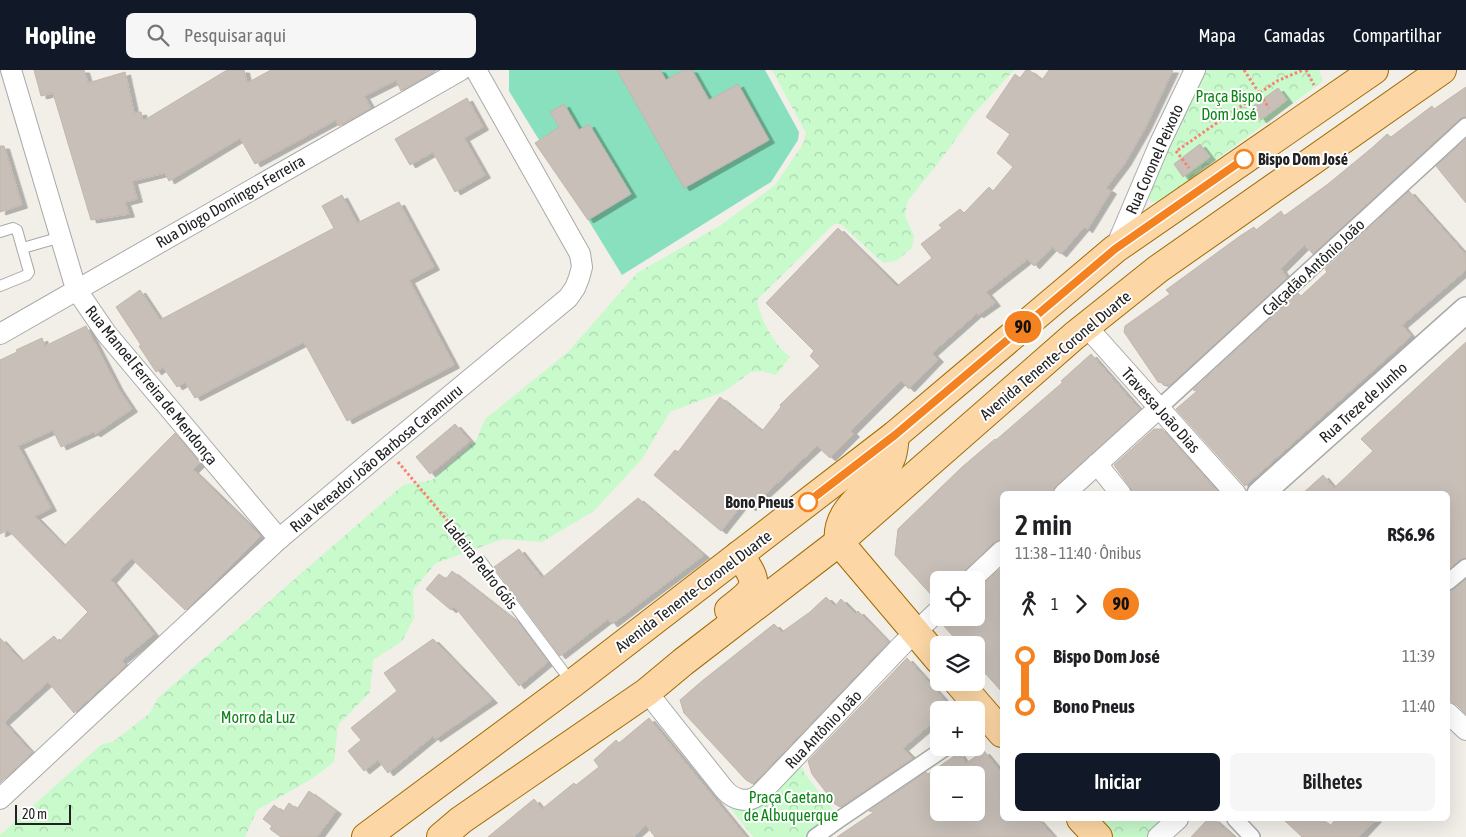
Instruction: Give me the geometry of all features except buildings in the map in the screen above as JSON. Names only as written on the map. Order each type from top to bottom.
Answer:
[{"type":"main road","name":"Avenida Tenente-Coronel Duarte","points":[[366,837],[573,683],[895,435],[1115,249],[1374,70]]},
{"type":"main road","name":"Avenida Tenente-Coronel Duarte","points":[[441,837],[461,820],[647,692],[839,542],[1086,326],[1158,269],[1442,70]]},
{"type":"main road","points":[[895,435],[891,459],[884,470],[842,518],[838,530],[839,542],[930,650]]},
{"type":"main road","points":[[683,662],[698,634],[749,595],[753,588],[753,575],[739,555]]},
{"type":"main road","points":[[966,691],[993,721]]},
{"type":"street","name":"Rua Manoel Ferreira de Mendonça","points":[[12,70],[76,289],[106,333],[279,539]]},
{"type":"street","name":"Rua Diogo Domingos Ferreira","points":[[0,334],[461,70]]},
{"type":"street","name":"Rua Vereador João Barbosa Caramuru","points":[[0,799],[279,539],[568,298],[575,288],[582,267],[580,254],[476,70]]},
{"type":"street","name":"Rua Coronel Peixoto","points":[[1115,249],[1160,143],[1195,70]]},
{"type":"street","name":"Calçadão Antônio João","points":[[1159,408],[1466,126]]},
{"type":"street","name":"Rua Treze de Junho","points":[[1263,491],[1466,310]]},
{"type":"street","name":"Travessa João Dias","points":[[1086,326],[1233,491]]},
{"type":"street","points":[[1067,491],[1159,408]]},
{"type":"street","points":[[1097,464],[1119,491]]},
{"type":"street","points":[[981,571],[1000,553]]},
{"type":"street","points":[[1450,580],[1466,567]]},
{"type":"street","name":"Rua Antônio João","points":[[647,692],[724,789],[735,799],[746,800],[758,796],[930,618]]},
{"type":"street","points":[[1450,715],[1466,730]]},
{"type":"street","points":[[815,837],[840,818],[933,756]]},
{"type":"street","points":[[1158,837],[1176,821]]},
{"type":"street","points":[[1237,821],[1252,837]]},
{"type":"lane","points":[[0,232],[13,228],[17,230],[29,274],[0,286]]},
{"type":"lane","points":[[23,248],[61,237]]},
{"type":"lane","name":"Ladeira Pedro Góis","points":[[481,561],[573,683]]},
{"type":"path","points":[[1244,70],[1269,108]]},
{"type":"path","points":[[1172,158],[1176,151],[1277,81],[1303,70]]},
{"type":"path","name":"Ladeira Pedro Góis","points":[[387,448],[481,561]]},
{"type":"green space","points":[[509,70],[765,70],[799,132],[798,140],[771,182],[622,275],[509,91]]},
{"type":"green space","name":"Morro da Luz","points":[[772,70],[1014,70],[972,116],[949,149],[907,202],[905,216],[914,236],[912,248],[896,261],[883,263],[841,224],[834,224],[757,300],[761,316],[769,331],[778,345],[790,357],[776,375],[761,371],[751,372],[725,391],[670,412],[642,459],[594,511],[542,542],[503,539],[436,563],[413,590],[414,618],[402,641],[373,660],[370,692],[338,725],[334,762],[313,778],[257,810],[245,837],[0,837],[102,744],[113,742],[150,713],[158,698],[403,485],[432,480],[477,439],[485,419],[569,351],[637,273],[721,225],[775,185],[803,144],[806,133]]},
{"type":"green space","name":"Praça Bispo Dom José","points":[[1207,70],[1319,70],[1323,81],[1160,201],[1152,202],[1146,196],[1147,190]]},
{"type":"green space","name":"Praça Caetano de Albuquerque","points":[[800,764],[805,774],[840,819],[815,837],[753,837],[725,801],[735,799]]},
{"type":"green space","points":[[1094,821],[1169,821],[1150,837],[1107,837]]},
{"type":"bus line","name":"90","points":[[808,502],[895,435],[1115,249],[1244,159]]},
{"type":"place","name":"Bispo Dom José","points":[[1244,159]]},
{"type":"place","name":"Bono Pneus","points":[[808,502]]}]
